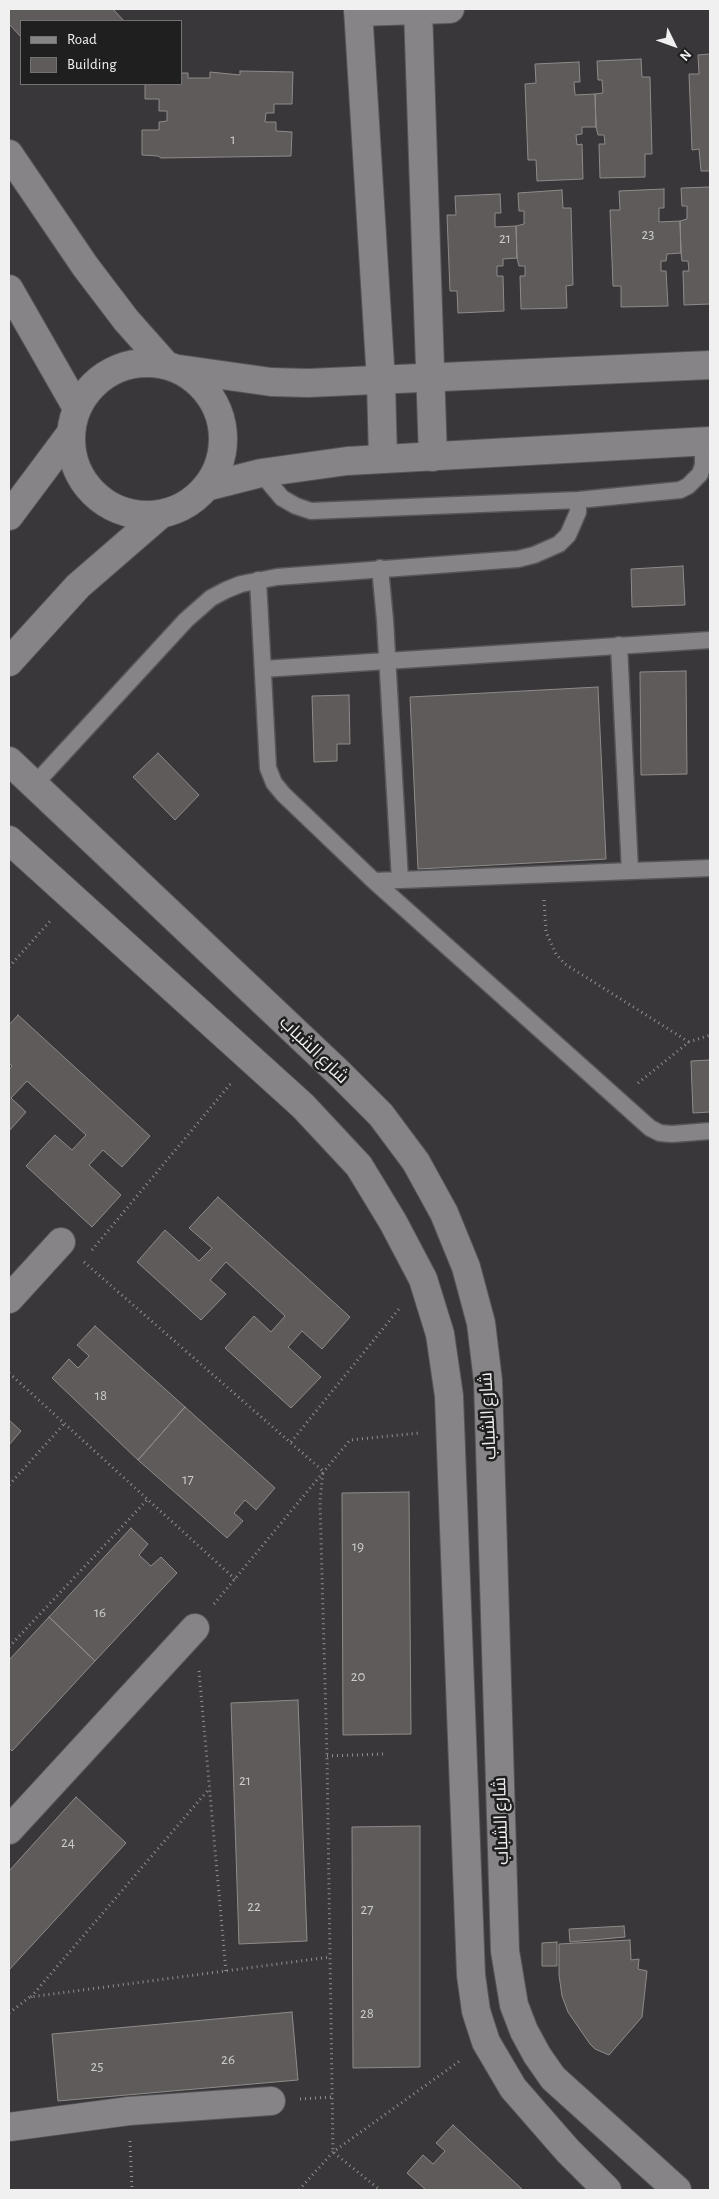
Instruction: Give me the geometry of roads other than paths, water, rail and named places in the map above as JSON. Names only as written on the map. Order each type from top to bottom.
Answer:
[{"type":"street","points":[[418,9],[433,457]]},
{"type":"street","points":[[383,459],[381,381],[358,11],[450,9]]},
{"type":"street","points":[[9,154],[85,266],[126,320],[172,367],[196,380],[210,395],[219,412],[223,432],[223,451],[217,470],[206,487],[185,505],[160,515],[78,586],[9,662]]},
{"type":"street","points":[[9,289],[74,420],[75,462],[88,488],[103,502],[120,510],[139,515],[160,515]]},
{"type":"street","points":[[9,516],[74,420],[88,390],[104,376],[123,366],[144,362],[271,382],[381,381],[710,365]]},
{"type":"street","points":[[206,487],[261,474],[318,464],[707,441]]},
{"type":"street","name":"شارع الشباب","points":[[9,761],[381,1115],[416,1162],[444,1213],[466,1267],[481,1324],[488,1381],[505,1951],[514,2005],[524,2031],[553,2078],[677,2190]]},
{"type":"street","name":"شارع الشباب","points":[[9,840],[303,1106],[359,1166],[393,1222],[423,1279],[440,1334],[449,1396],[471,1975],[476,2011],[486,2042],[513,2088],[568,2151],[607,2190]]},
{"type":"street","points":[[9,1299],[61,1242]]},
{"type":"street","points":[[9,1830],[195,1628]]},
{"type":"street","points":[[9,2126],[129,2111],[271,2101]]},
{"type":"lane","points":[[261,474],[282,498],[296,506],[311,511],[578,500],[680,490],[695,481],[700,474],[707,441]]},
{"type":"lane","points":[[34,785],[198,609],[226,590],[258,580],[380,568],[500,561],[534,555],[559,544],[568,535],[578,512],[578,500]]},
{"type":"lane","points":[[380,568],[388,661],[400,880]]},
{"type":"lane","points":[[258,580],[266,752],[268,768],[274,782],[283,794],[374,881],[650,1128],[660,1133],[672,1134],[710,1131]]},
{"type":"lane","points":[[263,669],[710,640]]},
{"type":"lane","points":[[619,645],[630,871]]},
{"type":"lane","points":[[374,881],[710,868]]}]
